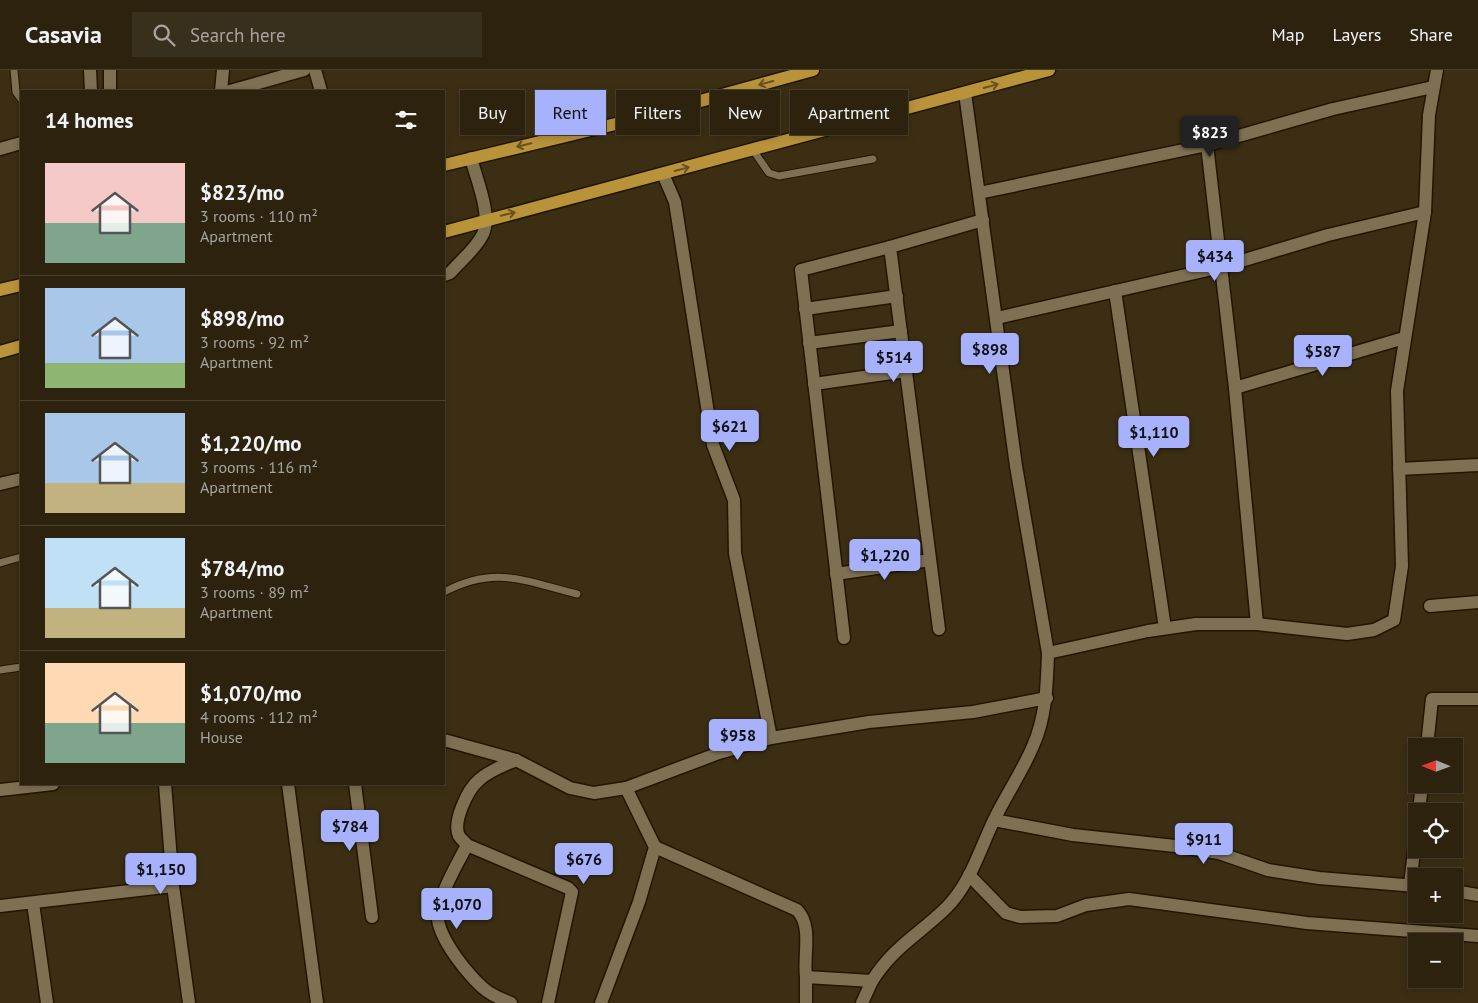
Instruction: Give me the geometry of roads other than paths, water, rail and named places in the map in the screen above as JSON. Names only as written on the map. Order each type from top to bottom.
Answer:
[{"type":"main road","points":[[445,165],[624,122],[813,70]]},
{"type":"main road","points":[[445,232],[1049,70]]},
{"type":"main road","points":[[0,290],[20,285]]},
{"type":"main road","points":[[0,352],[20,346]]},
{"type":"street","points":[[90,70],[91,90]]},
{"type":"street","points":[[110,70],[110,90]]},
{"type":"street","points":[[221,90],[223,70]]},
{"type":"street","points":[[234,90],[304,70]]},
{"type":"street","points":[[315,70],[321,90]]},
{"type":"street","points":[[1048,653],[1165,628],[1196,624],[1257,624],[1347,634],[1374,630],[1394,620],[1402,566],[1397,391],[1425,212],[1429,115],[1437,70]]},
{"type":"street","points":[[979,193],[1207,145],[1333,109],[1433,87]]},
{"type":"street","points":[[862,1003],[883,962],[948,906],[969,875],[994,820],[1033,746],[1047,698],[1048,653],[1016,466],[965,93]]},
{"type":"street","points":[[0,149],[20,143]]},
{"type":"street","points":[[1207,145],[1235,388],[1257,624]]},
{"type":"street","points":[[445,275],[450,273],[476,245],[483,234],[487,219],[471,158]]},
{"type":"street","points":[[663,174],[675,202],[713,445],[734,500],[735,553],[771,738]]},
{"type":"street","points":[[996,318],[1221,267],[1328,235],[1425,212]]},
{"type":"street","points":[[844,638],[801,270],[983,220]]},
{"type":"street","points":[[890,247],[939,629]]},
{"type":"street","points":[[1115,291],[1165,628]]},
{"type":"street","points":[[805,309],[897,296]]},
{"type":"street","points":[[809,343],[901,331]]},
{"type":"street","points":[[1235,388],[1404,338]]},
{"type":"street","points":[[814,384],[906,371]]},
{"type":"street","points":[[1399,469],[1478,465]]},
{"type":"street","points":[[0,484],[20,479]]},
{"type":"street","points":[[836,574],[930,560]]},
{"type":"street","points":[[1430,606],[1478,602]]},
{"type":"street","points":[[445,740],[516,760],[570,788],[594,793],[626,788],[719,753],[771,738],[869,722],[973,712],[1047,698]]},
{"type":"street","points":[[1428,738],[1432,699],[1478,699]]},
{"type":"street","points":[[516,760],[490,772],[477,781],[470,790],[462,806],[458,835],[467,845],[568,888],[572,892],[548,1003]]},
{"type":"street","points":[[0,790],[44,785]]},
{"type":"street","points":[[165,785],[173,886],[189,1003]]},
{"type":"street","points":[[288,785],[317,1003]]},
{"type":"street","points":[[355,785],[372,917]]},
{"type":"street","points":[[626,788],[655,847],[797,910],[803,917],[806,928],[804,964],[806,1003]]},
{"type":"street","points":[[994,820],[1073,835],[1175,846],[1219,853],[1268,870],[1319,878],[1408,885]]},
{"type":"street","points":[[467,845],[437,913],[440,927],[452,950],[471,978],[490,993],[511,1003]]},
{"type":"street","points":[[601,1003],[639,902],[655,847]]},
{"type":"street","points":[[969,875],[1006,913],[1020,917],[1057,916],[1086,905],[1129,899],[1307,923],[1478,936]]},
{"type":"street","points":[[0,906],[173,886]]},
{"type":"street","points":[[1463,892],[1478,895]]},
{"type":"street","points":[[33,903],[47,1003]]},
{"type":"street","points":[[806,977],[872,981]]},
{"type":"lane","points":[[14,70],[16,92],[20,98]]},
{"type":"lane","points":[[753,150],[769,173],[778,176],[873,159]]},
{"type":"lane","points":[[0,563],[20,557]]},
{"type":"lane","points":[[445,591],[466,580],[497,576],[576,594]]},
{"type":"lane","points":[[0,670],[20,667]]}]
